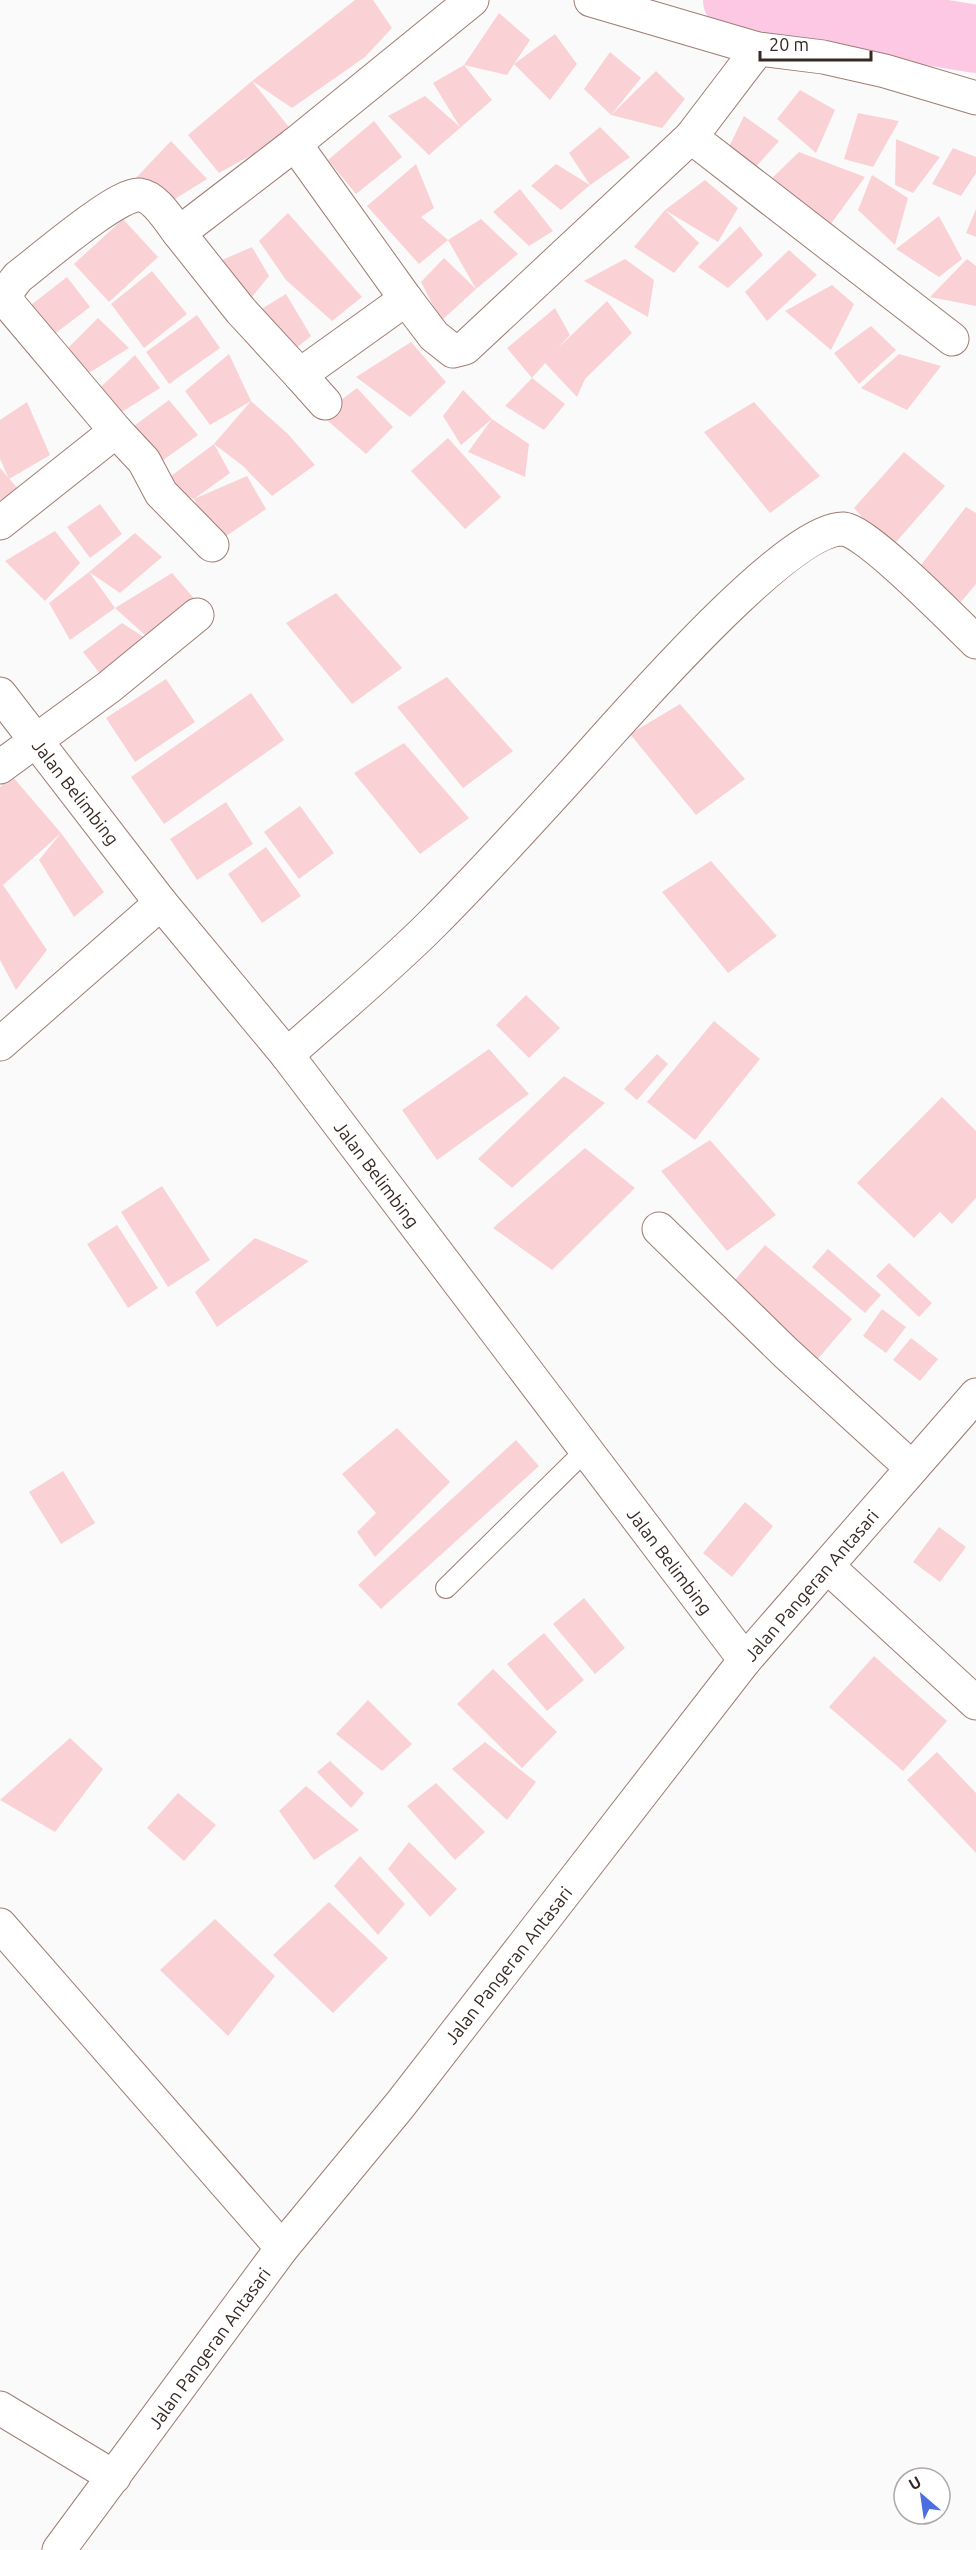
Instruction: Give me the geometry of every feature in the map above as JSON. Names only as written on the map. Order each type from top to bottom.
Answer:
[{"type":"street","points":[[179,234],[295,144],[472,0]]},
{"type":"street","points":[[591,0],[758,49],[822,57],[885,71],[976,99]]},
{"type":"street","points":[[295,144],[434,336],[453,351],[465,348],[691,137],[758,49]]},
{"type":"street","points":[[691,137],[952,339]]},
{"type":"street","points":[[212,545],[161,493],[144,461],[8,303],[8,291],[26,271],[113,204],[132,195],[146,197],[154,203],[241,311],[326,403]]},
{"type":"street","points":[[300,375],[406,298]]},
{"type":"street","points":[[0,523],[116,431]]},
{"type":"street","points":[[287,1055],[431,925],[688,646],[760,580],[826,531],[844,528],[855,532],[882,553],[976,642]]},
{"type":"street","points":[[0,767],[142,661],[197,615]]},
{"type":"street","name":"Jalan Belimbing","points":[[0,694],[161,903],[287,1055],[745,1660]]},
{"type":"street","points":[[0,1044],[161,903]]},
{"type":"street","points":[[659,1229],[786,1353],[912,1468]]},
{"type":"street","name":"Jalan Pangeran Antasari","points":[[59,2550],[282,2248],[400,2105],[745,1660],[976,1395]]},
{"type":"street","points":[[828,1567],[976,1703]]},
{"type":"street","points":[[0,1925],[282,2248]]},
{"type":"street","points":[[0,2408],[114,2477]]},
{"type":"lane","points":[[446,1588],[585,1451]]},
{"type":"building","points":[[355,0],[373,0],[392,28],[365,57],[292,108],[252,81]]},
{"type":"building","points":[[499,13],[530,40],[507,75],[464,65]]},
{"type":"building","points":[[555,34],[577,64],[550,100],[514,64]]},
{"type":"building","points":[[610,52],[641,78],[611,115],[584,89]]},
{"type":"building","points":[[464,65],[492,100],[429,155],[388,116],[425,96],[460,127],[433,83]]},
{"type":"building","points":[[656,71],[685,99],[662,128],[611,115]]},
{"type":"building","points":[[252,81],[293,132],[219,173],[188,135]]},
{"type":"building","points":[[800,90],[835,110],[816,153],[777,119]]},
{"type":"building","points":[[858,113],[899,121],[873,167],[844,159]]},
{"type":"building","points":[[744,116],[779,141],[753,170],[724,157]]},
{"type":"building","points":[[374,121],[402,157],[356,194],[328,160]]},
{"type":"building","points":[[600,127],[630,157],[590,185],[569,153]]},
{"type":"building","points":[[896,139],[940,157],[913,193],[895,185]]},
{"type":"building","points":[[171,141],[207,179],[170,202],[134,180]]},
{"type":"building","points":[[953,148],[976,157],[976,173],[961,196],[932,184]]},
{"type":"building","points":[[799,152],[865,177],[828,228],[765,185]]},
{"type":"building","points":[[416,164],[434,208],[421,217],[448,240],[419,264],[367,206]]},
{"type":"building","points":[[556,164],[590,185],[561,210],[531,186]]},
{"type":"building","points":[[872,175],[908,198],[895,245],[858,210]]},
{"type":"building","points":[[705,180],[738,208],[718,242],[665,210]]},
{"type":"building","points":[[520,189],[553,231],[529,246],[493,212]]},
{"type":"building","points":[[976,209],[976,237],[966,233]]},
{"type":"building","points":[[665,210],[699,243],[674,273],[634,247]]},
{"type":"building","points":[[288,213],[362,297],[332,321],[286,280],[259,241]]},
{"type":"building","points":[[939,216],[962,259],[939,277],[896,249]]},
{"type":"building","points":[[123,219],[158,257],[109,302],[74,264]]},
{"type":"building","points":[[481,219],[518,254],[476,289],[448,240]]},
{"type":"building","points":[[740,226],[763,255],[728,288],[698,267]]},
{"type":"building","points":[[252,247],[269,276],[243,308],[208,266]]},
{"type":"building","points":[[789,250],[817,275],[767,321],[745,292]]},
{"type":"building","points":[[444,258],[476,289],[441,321],[421,282]]},
{"type":"building","points":[[625,259],[654,280],[648,317],[584,281]]},
{"type":"building","points":[[967,259],[976,266],[976,306],[930,297]]},
{"type":"building","points":[[152,271],[187,314],[144,348],[111,304]]},
{"type":"building","points":[[67,277],[90,307],[44,342],[22,312]]},
{"type":"building","points":[[832,285],[854,304],[831,350],[785,311]]},
{"type":"building","points":[[286,294],[311,336],[285,357],[253,314]]},
{"type":"building","points":[[607,301],[632,333],[585,379],[577,397],[545,363],[532,378],[507,348],[555,308],[570,335],[558,348]]},
{"type":"building","points":[[197,315],[220,348],[169,384],[146,352]]},
{"type":"building","points":[[98,318],[129,348],[84,376],[56,360]]},
{"type":"building","points":[[871,326],[896,350],[859,384],[834,353]]},
{"type":"building","points":[[411,342],[446,382],[410,417],[356,377]]},
{"type":"building","points":[[229,354],[251,401],[210,425],[185,391]]},
{"type":"building","points":[[899,354],[941,366],[907,410],[861,388]]},
{"type":"building","points":[[135,355],[160,388],[117,415],[89,398]]},
{"type":"building","points":[[532,378],[565,404],[544,430],[505,406]]},
{"type":"building","points":[[357,388],[393,427],[366,454],[321,415]]},
{"type":"building","points":[[463,390],[492,419],[461,445],[443,416]]},
{"type":"building","points":[[169,400],[198,435],[162,461],[123,434]]},
{"type":"building","points":[[251,401],[288,434],[315,465],[272,496],[243,466],[214,444]]},
{"type":"building","points":[[27,402],[50,455],[9,479],[0,459],[0,420]]},
{"type":"building","points":[[754,402],[820,476],[770,513],[704,432]]},
{"type":"building","points":[[492,419],[529,444],[525,477],[468,452]]},
{"type":"building","points":[[448,438],[501,497],[465,529],[411,471]]},
{"type":"building","points":[[214,444],[230,473],[194,499],[159,485]]},
{"type":"building","points":[[904,452],[945,486],[890,549],[854,508]]},
{"type":"building","points":[[0,468],[19,490],[0,500]]},
{"type":"building","points":[[247,476],[266,509],[216,543],[194,499]]},
{"type":"building","points":[[100,504],[122,534],[90,558],[67,527]]},
{"type":"building","points":[[966,507],[976,513],[976,584],[961,602],[918,569]]},
{"type":"building","points":[[55,531],[80,563],[45,601],[5,561]]},
{"type":"building","points":[[135,533],[162,557],[120,593],[89,572]]},
{"type":"building","points":[[89,572],[115,608],[70,640],[49,603]]},
{"type":"building","points":[[172,573],[198,603],[156,645],[115,608]]},
{"type":"building","points":[[336,593],[402,668],[352,704],[286,623]]},
{"type":"building","points":[[122,623],[156,645],[108,684],[83,652]]},
{"type":"building","points":[[447,677],[513,751],[463,788],[397,707]]},
{"type":"building","points":[[166,679],[195,722],[135,762],[106,718]]},
{"type":"building","points":[[251,693],[284,740],[164,824],[131,777]]},
{"type":"building","points":[[680,704],[745,779],[696,815],[630,734]]},
{"type":"building","points":[[404,743],[469,818],[420,854],[354,773]]},
{"type":"building","points":[[12,776],[61,833],[3,885],[47,950],[16,990],[0,960],[0,787]]},
{"type":"building","points":[[226,802],[253,844],[197,880],[170,839]]},
{"type":"building","points":[[300,806],[334,853],[299,879],[264,832]]},
{"type":"building","points":[[61,833],[104,892],[74,917],[39,860]]},
{"type":"building","points":[[266,847],[301,896],[262,923],[228,874]]},
{"type":"building","points":[[711,861],[777,936],[728,973],[662,892]]},
{"type":"building","points":[[526,995],[560,1028],[529,1058],[496,1025]]},
{"type":"building","points":[[714,1021],[760,1059],[695,1140],[647,1102]]},
{"type":"building","points":[[489,1049],[529,1094],[437,1160],[402,1110]]},
{"type":"building","points":[[657,1054],[668,1064],[637,1100],[624,1089]]},
{"type":"building","points":[[564,1076],[605,1103],[512,1188],[478,1159]]},
{"type":"building","points":[[942,1097],[976,1131],[976,1198],[952,1224],[940,1212],[914,1238],[857,1183]]},
{"type":"building","points":[[710,1140],[776,1215],[727,1251],[661,1171]]},
{"type":"building","points":[[585,1148],[635,1188],[552,1270],[493,1228]]},
{"type":"building","points":[[162,1186],[210,1260],[168,1287],[121,1212]]},
{"type":"building","points":[[117,1225],[158,1288],[128,1308],[87,1244]]},
{"type":"building","points":[[255,1238],[309,1261],[217,1327],[195,1292]]},
{"type":"building","points":[[765,1245],[852,1319],[816,1361],[728,1288]]},
{"type":"building","points":[[828,1249],[881,1295],[865,1313],[812,1267]]},
{"type":"building","points":[[889,1263],[932,1303],[919,1317],[876,1276]]},
{"type":"building","points":[[882,1309],[906,1327],[886,1353],[863,1336]]},
{"type":"building","points":[[911,1338],[938,1359],[920,1381],[893,1360]]},
{"type":"building","points":[[397,1428],[450,1482],[375,1557],[357,1532],[376,1513],[342,1474]]},
{"type":"building","points":[[516,1440],[539,1466],[381,1609],[358,1585]]},
{"type":"building","points":[[63,1471],[95,1523],[61,1544],[29,1492]]},
{"type":"building","points":[[745,1502],[773,1526],[732,1577],[703,1553]]},
{"type":"building","points":[[939,1527],[966,1547],[940,1582],[913,1562]]},
{"type":"building","points":[[584,1598],[625,1648],[595,1674],[553,1624]]},
{"type":"building","points":[[544,1633],[584,1680],[547,1711],[507,1664]]},
{"type":"building","points":[[874,1656],[947,1721],[903,1771],[829,1707]]},
{"type":"building","points":[[493,1669],[557,1732],[522,1768],[457,1704]]},
{"type":"building","points":[[368,1700],[412,1744],[382,1771],[336,1734]]},
{"type":"building","points":[[70,1738],[103,1769],[55,1832],[0,1800]]},
{"type":"building","points":[[485,1742],[536,1782],[507,1820],[452,1769]]},
{"type":"building","points":[[937,1752],[976,1793],[976,1853],[907,1780]]},
{"type":"building","points":[[330,1761],[364,1793],[351,1808],[317,1772]]},
{"type":"building","points":[[436,1783],[485,1832],[455,1860],[407,1806]]},
{"type":"building","points":[[306,1786],[359,1830],[314,1860],[279,1811]]},
{"type":"building","points":[[178,1793],[216,1825],[184,1861],[147,1828]]},
{"type":"building","points":[[409,1842],[457,1889],[430,1917],[388,1869]]},
{"type":"building","points":[[360,1856],[405,1904],[378,1935],[334,1886]]},
{"type":"building","points":[[329,1902],[388,1958],[333,2013],[273,1955]]},
{"type":"building","points":[[215,1919],[275,1976],[228,2036],[160,1970]]},
{"type":"waterway","points":[[737,0],[976,39]]}]
